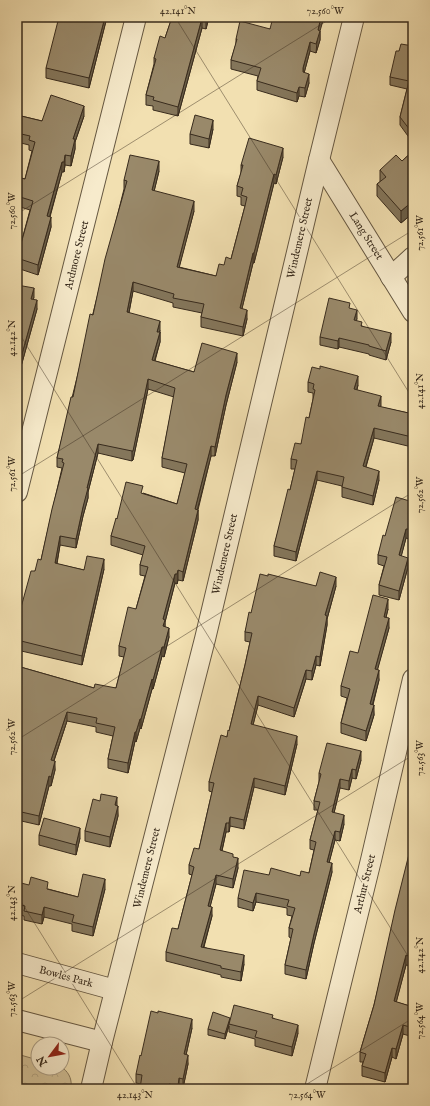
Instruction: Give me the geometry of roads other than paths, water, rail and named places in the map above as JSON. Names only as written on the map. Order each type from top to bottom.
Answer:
[{"type":"street","name":"Ardmore Street","points":[[17,492],[136,17]]},
{"type":"street","name":"Windemere Street","points":[[91,1089],[205,639],[354,17]]},
{"type":"street","name":"Lang Street","points":[[319,160],[413,312]]},
{"type":"street","points":[[391,277],[413,257]]},
{"type":"street","name":"Arthur Street","points":[[315,1089],[413,679]]},
{"type":"street","name":"Bowles Park","points":[[17,963],[115,990]]},
{"type":"street","points":[[17,1020],[102,1042]]}]
